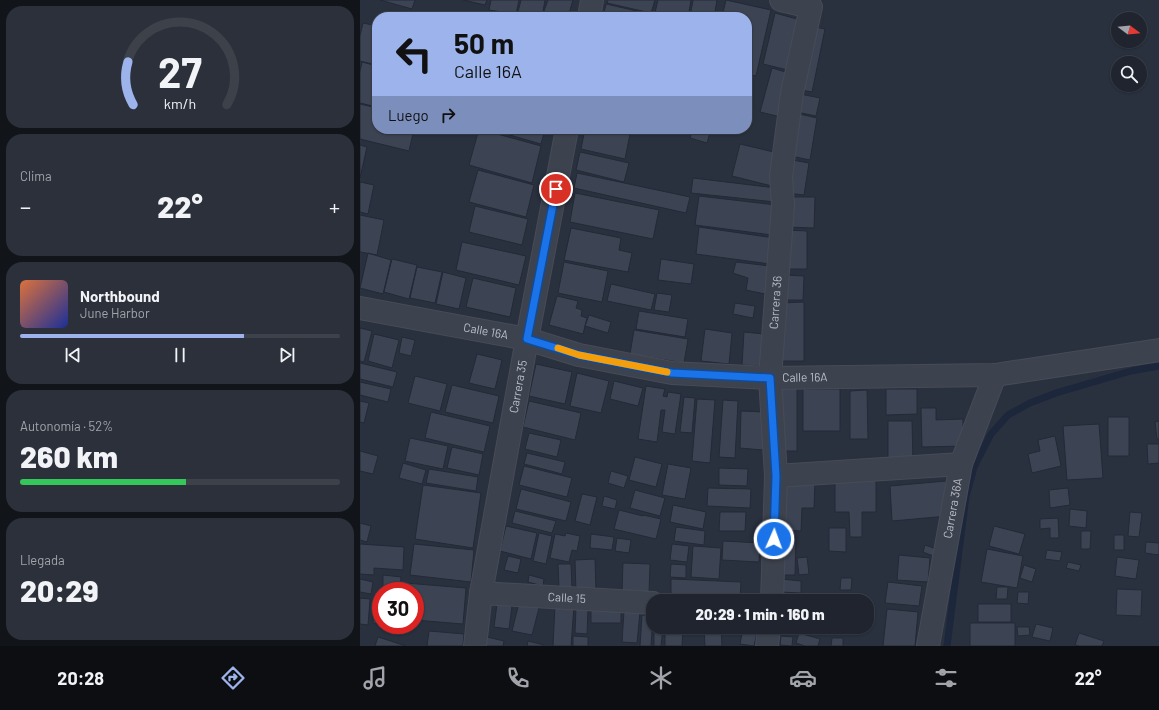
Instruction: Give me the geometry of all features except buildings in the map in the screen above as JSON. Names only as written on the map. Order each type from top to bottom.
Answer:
[{"type":"street","points":[[590,12],[592,0]]},
{"type":"street","name":"Carrera 36","points":[[772,594],[776,476],[770,378],[783,205],[782,176],[792,93],[811,8],[781,0]]},
{"type":"street","name":"Carrera 35","points":[[475,646],[481,593],[566,134]]},
{"type":"street","name":"Calle 16A","points":[[360,308],[527,339],[579,355],[672,373],[770,378],[996,375],[1159,350]]},
{"type":"street","name":"Carrera 36A","points":[[928,646],[961,464],[996,375]]},
{"type":"street","points":[[776,476],[961,464]]},
{"type":"street","name":"Calle 15","points":[[481,593],[646,603]]},
{"type":"street","points":[[767,646],[769,634]]},
{"type":"waterway","points":[[947,646],[966,496],[974,467],[991,434],[1008,415],[1030,403],[1056,393],[1131,371],[1159,366]]},
{"type":"slow traffic","points":[[558,348],[579,355],[667,372]]},
{"type":"route","points":[[556,189],[527,339],[579,355],[672,373],[770,378],[776,476],[774,539]]}]
